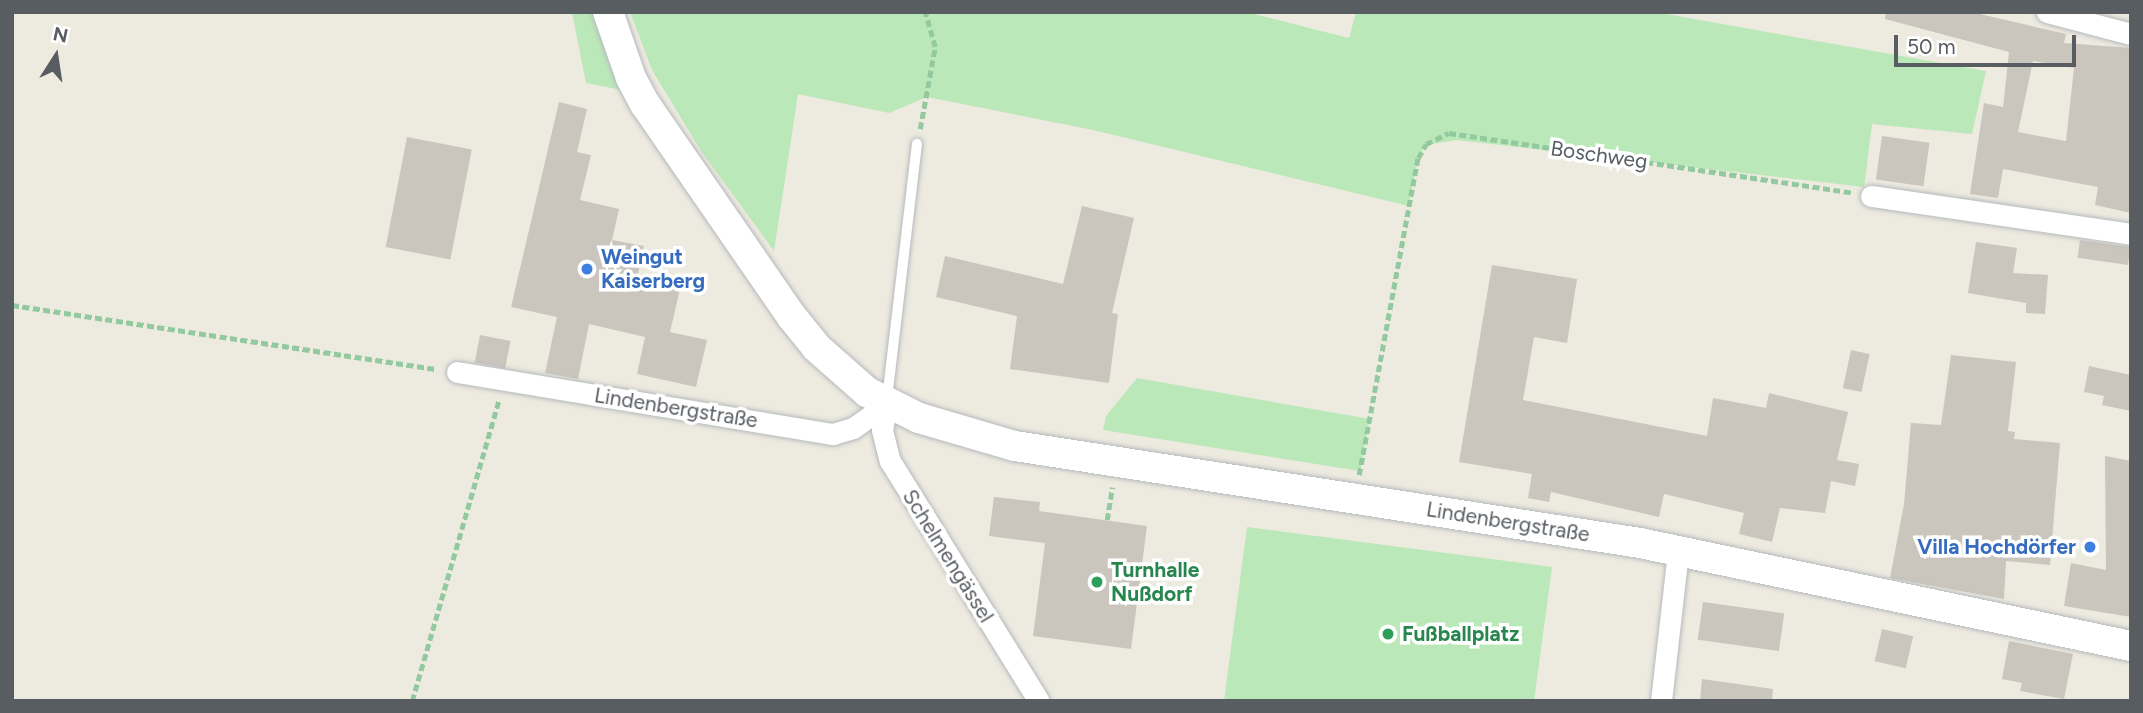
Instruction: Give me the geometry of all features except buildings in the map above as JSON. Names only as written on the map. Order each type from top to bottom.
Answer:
[{"type":"main road","name":"Lindenbergstraße","points":[[608,12],[631,78],[665,135],[792,317],[841,370],[887,404],[946,428],[1014,446],[1355,496],[1678,551],[2131,646]]},
{"type":"street","points":[[2047,12],[2131,34]]},
{"type":"street","points":[[1871,195],[2131,234]]},
{"type":"street","name":"Lindenbergstraße","points":[[457,372],[505,382],[833,433],[853,428],[887,404]]},
{"type":"street","name":"Schelmengässel","points":[[887,404],[882,430],[890,461],[1040,701]]},
{"type":"street","points":[[1661,701],[1678,551]]},
{"type":"lane","points":[[887,404],[917,144]]},
{"type":"path","points":[[917,144],[935,47],[925,12]]},
{"type":"path","name":"Boschweg","points":[[1355,496],[1418,158],[1426,144],[1449,133],[1871,195]]},
{"type":"path","points":[[12,305],[457,372]]},
{"type":"path","points":[[412,701],[505,382]]},
{"type":"green space","points":[[572,12],[598,12],[622,90],[586,83]]},
{"type":"green space","points":[[630,12],[1246,12],[1349,38],[1356,12],[1655,12],[1986,71],[1972,134],[1872,124],[1864,187],[1457,140],[1426,145],[1418,158],[1409,206],[1093,130],[927,97],[889,113],[798,94],[774,251],[701,151],[652,70]]},
{"type":"green space","points":[[1137,378],[1370,419],[1360,471],[1103,430],[1106,416]]},
{"type":"green space","name":"Fußballplatz","points":[[1247,527],[1552,567],[1534,701],[1224,701]]},
{"type":"place","name":"Weingut Kaiserberg","points":[[587,269]]},
{"type":"place","name":"Villa Hochdörfer","points":[[2090,547]]},
{"type":"place","name":"Turnhalle Nußdorf","points":[[1097,582]]},
{"type":"place","name":"Fußballplatz","points":[[1388,634]]}]
